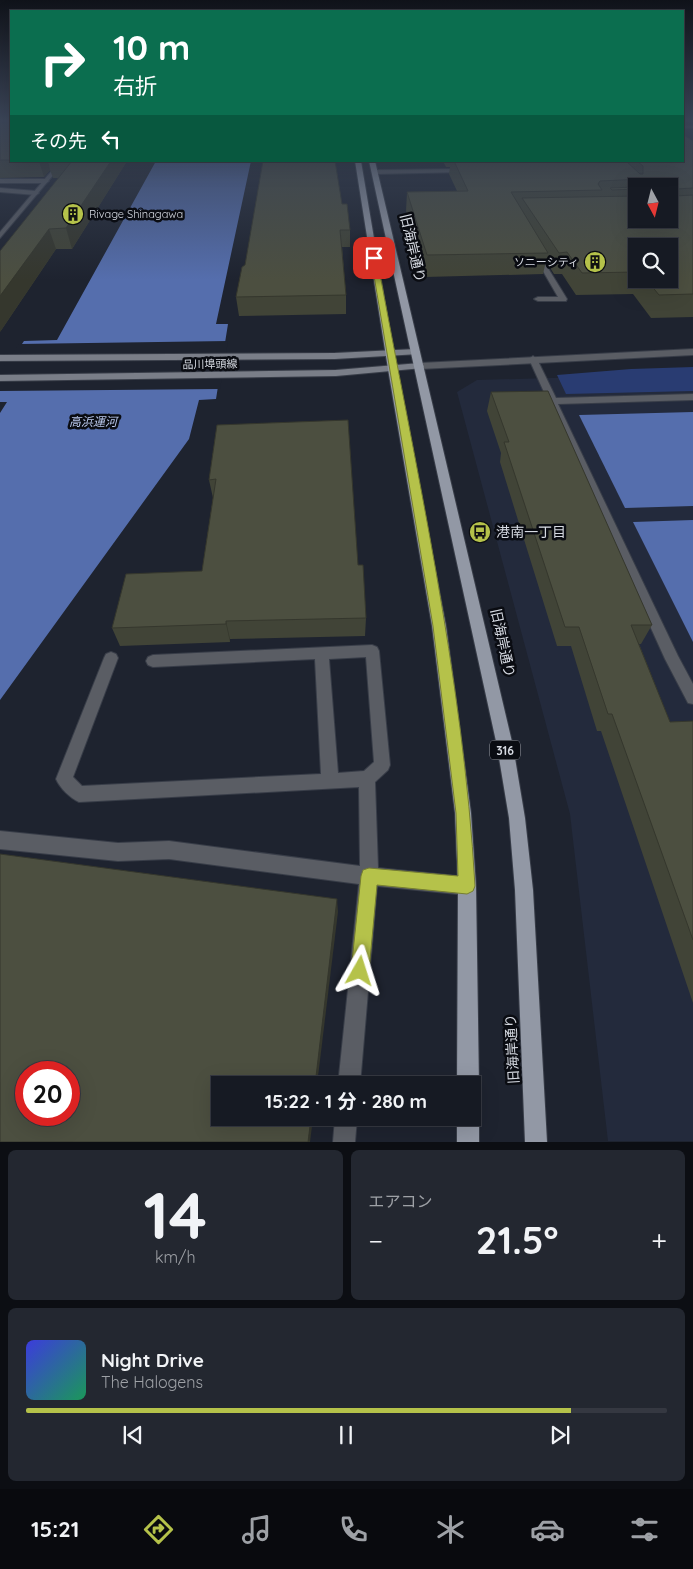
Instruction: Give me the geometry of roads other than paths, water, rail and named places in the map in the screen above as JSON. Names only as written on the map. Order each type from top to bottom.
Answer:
[{"type":"main road","points":[[360,173],[392,369],[439,626],[464,813],[467,886],[468,1076]]},
{"type":"main road","name":"旧海岸通り","points":[[375,173],[483,644],[505,746],[517,818],[524,890],[536,1142]]},
{"type":"main road","name":"品川埠頭線","points":[[0,358],[335,356],[390,353],[418,359]]},
{"type":"main road","name":"品川埠頭線","points":[[0,378],[336,373],[392,369],[418,359]]},
{"type":"main road","points":[[468,1126],[468,1142]]},
{"type":"street","points":[[0,236],[3,228],[53,173]]},
{"type":"street","points":[[0,181],[46,181]]},
{"type":"street","points":[[1,192],[36,193]]},
{"type":"street","points":[[530,245],[563,299],[538,299]]},
{"type":"street","points":[[418,359],[533,359],[693,352]]},
{"type":"street","points":[[533,359],[672,658],[690,683],[693,698]]},
{"type":"street","points":[[552,400],[693,397]]},
{"type":"street","points":[[111,658],[64,779],[79,794],[366,779],[382,765],[372,651],[153,661]]},
{"type":"street","points":[[322,652],[330,781]]},
{"type":"street","points":[[350,1076],[369,876],[366,779]]},
{"type":"street","points":[[0,840],[118,852],[169,850],[369,876],[467,886]]},
{"type":"street","points":[[344,1142],[345,1126]]},
{"type":"water","name":"高浜運河","points":[[149,173],[248,173],[216,324],[228,324],[216,399],[199,400],[189,439],[0,700],[0,413],[7,402],[0,402],[0,376],[24,341],[57,340]]},
{"type":"water","points":[[693,412],[693,506],[625,508],[579,415]]},
{"type":"water","points":[[693,520],[693,642],[633,522]]},
{"type":"place","name":"Rivage Shinagawa","points":[[73,214]]},
{"type":"place","name":"ソニーシティ","points":[[595,262]]},
{"type":"place","name":"港南一丁目","points":[[480,532]]}]
